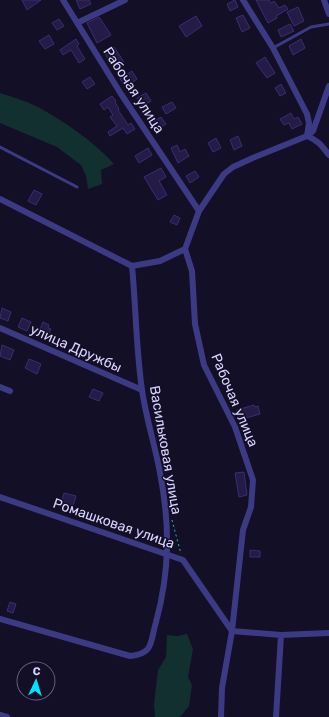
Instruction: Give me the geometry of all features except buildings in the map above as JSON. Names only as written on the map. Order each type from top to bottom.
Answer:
[{"type":"street","name":"Рабочая улица","points":[[63,0],[121,94],[199,211]]},
{"type":"street","points":[[77,23],[125,0]]},
{"type":"street","points":[[243,0],[273,48],[307,114],[309,123],[306,136]]},
{"type":"street","points":[[324,0],[329,14]]},
{"type":"street","points":[[0,199],[132,266],[160,261],[184,250],[199,211],[224,174],[233,167],[306,136],[313,131],[329,86]]},
{"type":"street","points":[[306,136],[315,139],[321,144],[329,155]]},
{"type":"street","name":"Рабочая улица","points":[[184,250],[192,271],[195,324],[204,365],[235,427],[253,480],[251,507],[243,530],[232,631],[222,688],[221,717]]},
{"type":"street","name":"Васильковая улица","points":[[0,619],[130,656],[142,655],[148,650],[160,606],[168,554],[167,523],[160,474],[142,390],[132,266]]},
{"type":"street","name":"улица Дружбы","points":[[0,328],[142,390]]},
{"type":"street","points":[[0,387],[10,391]]},
{"type":"street","name":"Ромашковая улица","points":[[0,497],[183,560],[232,631]]},
{"type":"street","points":[[232,631],[281,635],[329,633]]},
{"type":"street","points":[[276,717],[281,635]]},
{"type":"lane","points":[[273,48],[311,27],[329,24]]},
{"type":"lane","points":[[0,147],[77,187]]},
{"type":"green space","points":[[0,93],[38,107],[88,140],[106,156],[114,164],[101,170],[102,184],[88,189],[86,176],[81,165],[57,147],[0,123]]},
{"type":"green space","points":[[187,634],[193,649],[188,677],[192,685],[189,706],[180,717],[155,717],[154,704],[158,670],[166,657],[167,635],[177,636]]}]
